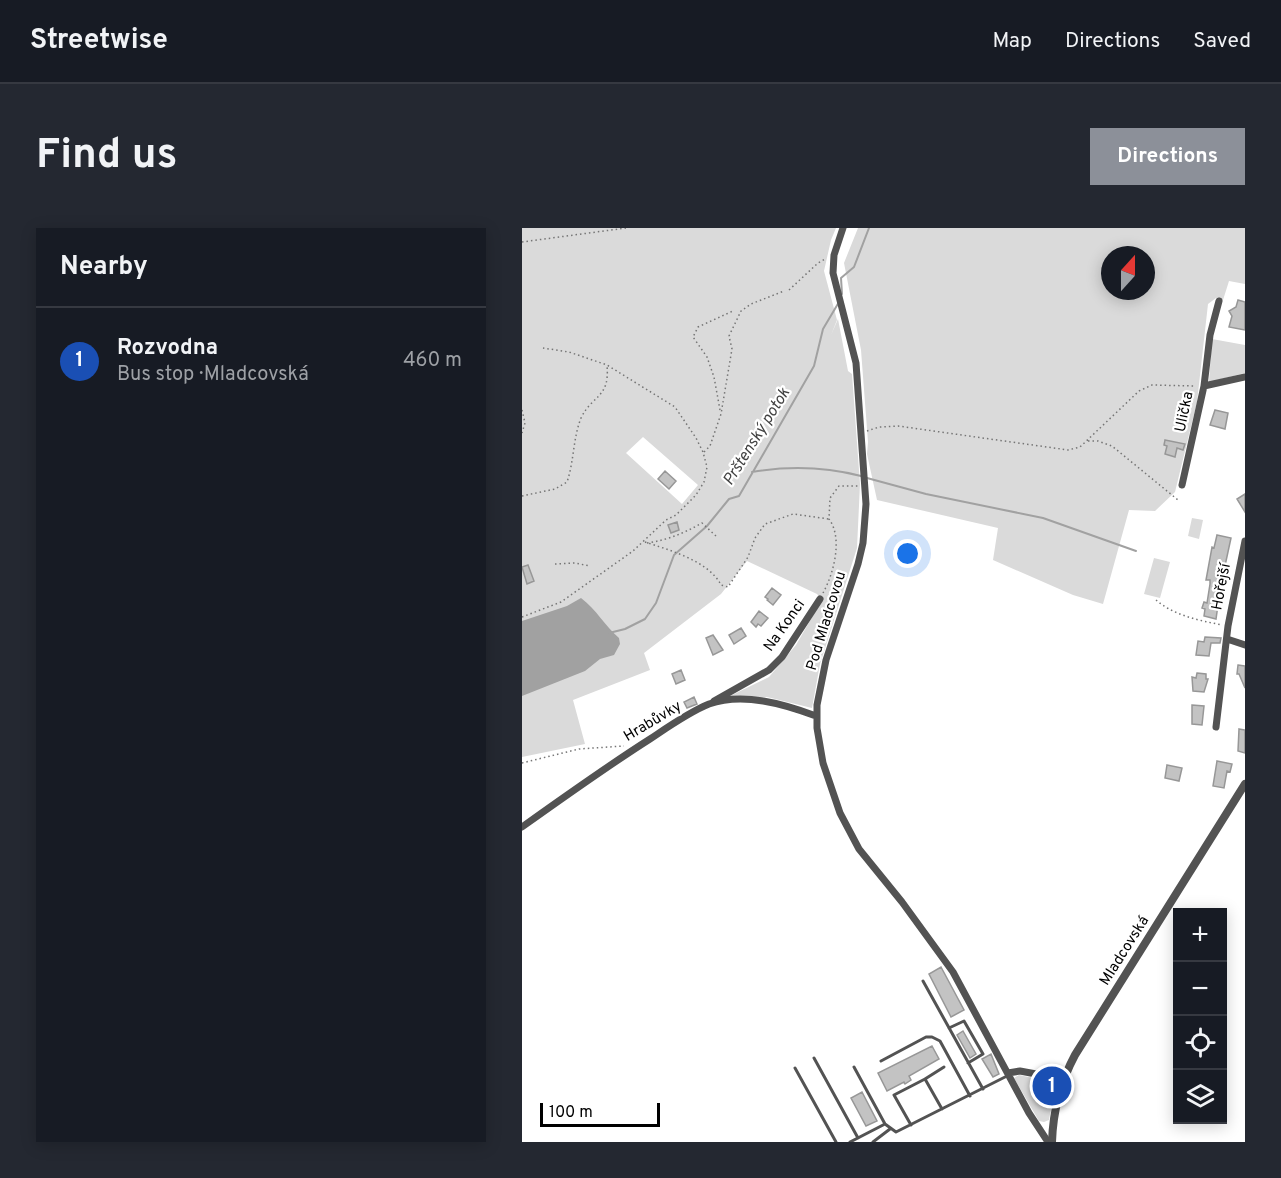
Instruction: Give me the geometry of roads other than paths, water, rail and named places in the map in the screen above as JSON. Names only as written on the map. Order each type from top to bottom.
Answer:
[{"type":"street","name":"Pod Mladcovou","points":[[843,228],[834,255],[833,273],[856,363],[866,504],[863,543],[826,660],[816,716],[823,764],[833,797],[859,849],[941,954],[1006,1075],[1050,1142]]},
{"type":"street","points":[[1204,386],[1212,326],[1219,301]]},
{"type":"street","name":"Ulička","points":[[1182,485],[1204,386],[1245,377]]},
{"type":"street","name":"Hořejší","points":[[1216,727],[1227,639],[1245,541]]},
{"type":"street","name":"Na Konci","points":[[710,704],[769,670],[782,657],[820,599]]},
{"type":"street","points":[[1227,639],[1245,645]]},
{"type":"street","name":"Hrabůvky","points":[[522,827],[613,761],[710,704],[744,699],[783,705],[816,716]]},
{"type":"street","name":"Mladcovská","points":[[1050,1142],[1063,1079],[1075,1055],[1245,784]]},
{"type":"street","points":[[1006,1075],[1020,1071],[1063,1079]]},
{"type":"lane","points":[[923,981],[983,1089]]},
{"type":"lane","points":[[949,1028],[964,1021],[983,1054],[968,1063]]},
{"type":"lane","points":[[881,1061],[926,1037],[932,1037],[939,1041],[970,1096]]},
{"type":"lane","points":[[814,1058],[858,1138]]},
{"type":"lane","points":[[854,1066],[885,1124],[896,1132],[970,1096],[1006,1075]]},
{"type":"lane","points":[[911,1125],[894,1095],[944,1067]]},
{"type":"lane","points":[[795,1068],[836,1142]]},
{"type":"lane","points":[[925,1079],[942,1109]]},
{"type":"lane","points":[[850,1142],[885,1124]]},
{"type":"lane","points":[[873,1142],[890,1129]]},
{"type":"waterway","name":"Prštenský potok","points":[[842,294],[841,278],[854,267],[869,228]]},
{"type":"waterway","name":"Prštenský potok","points":[[609,633],[625,629],[645,619],[656,603],[674,555],[707,526],[729,499],[739,496],[814,366],[823,329],[839,302]]},
{"type":"waterway","points":[[752,472],[806,468],[861,476]]},
{"type":"waterway","points":[[867,478],[926,494],[1043,518],[1136,551]]},
{"type":"place","name":"Rozvodna","points":[[1052,1086]]}]
